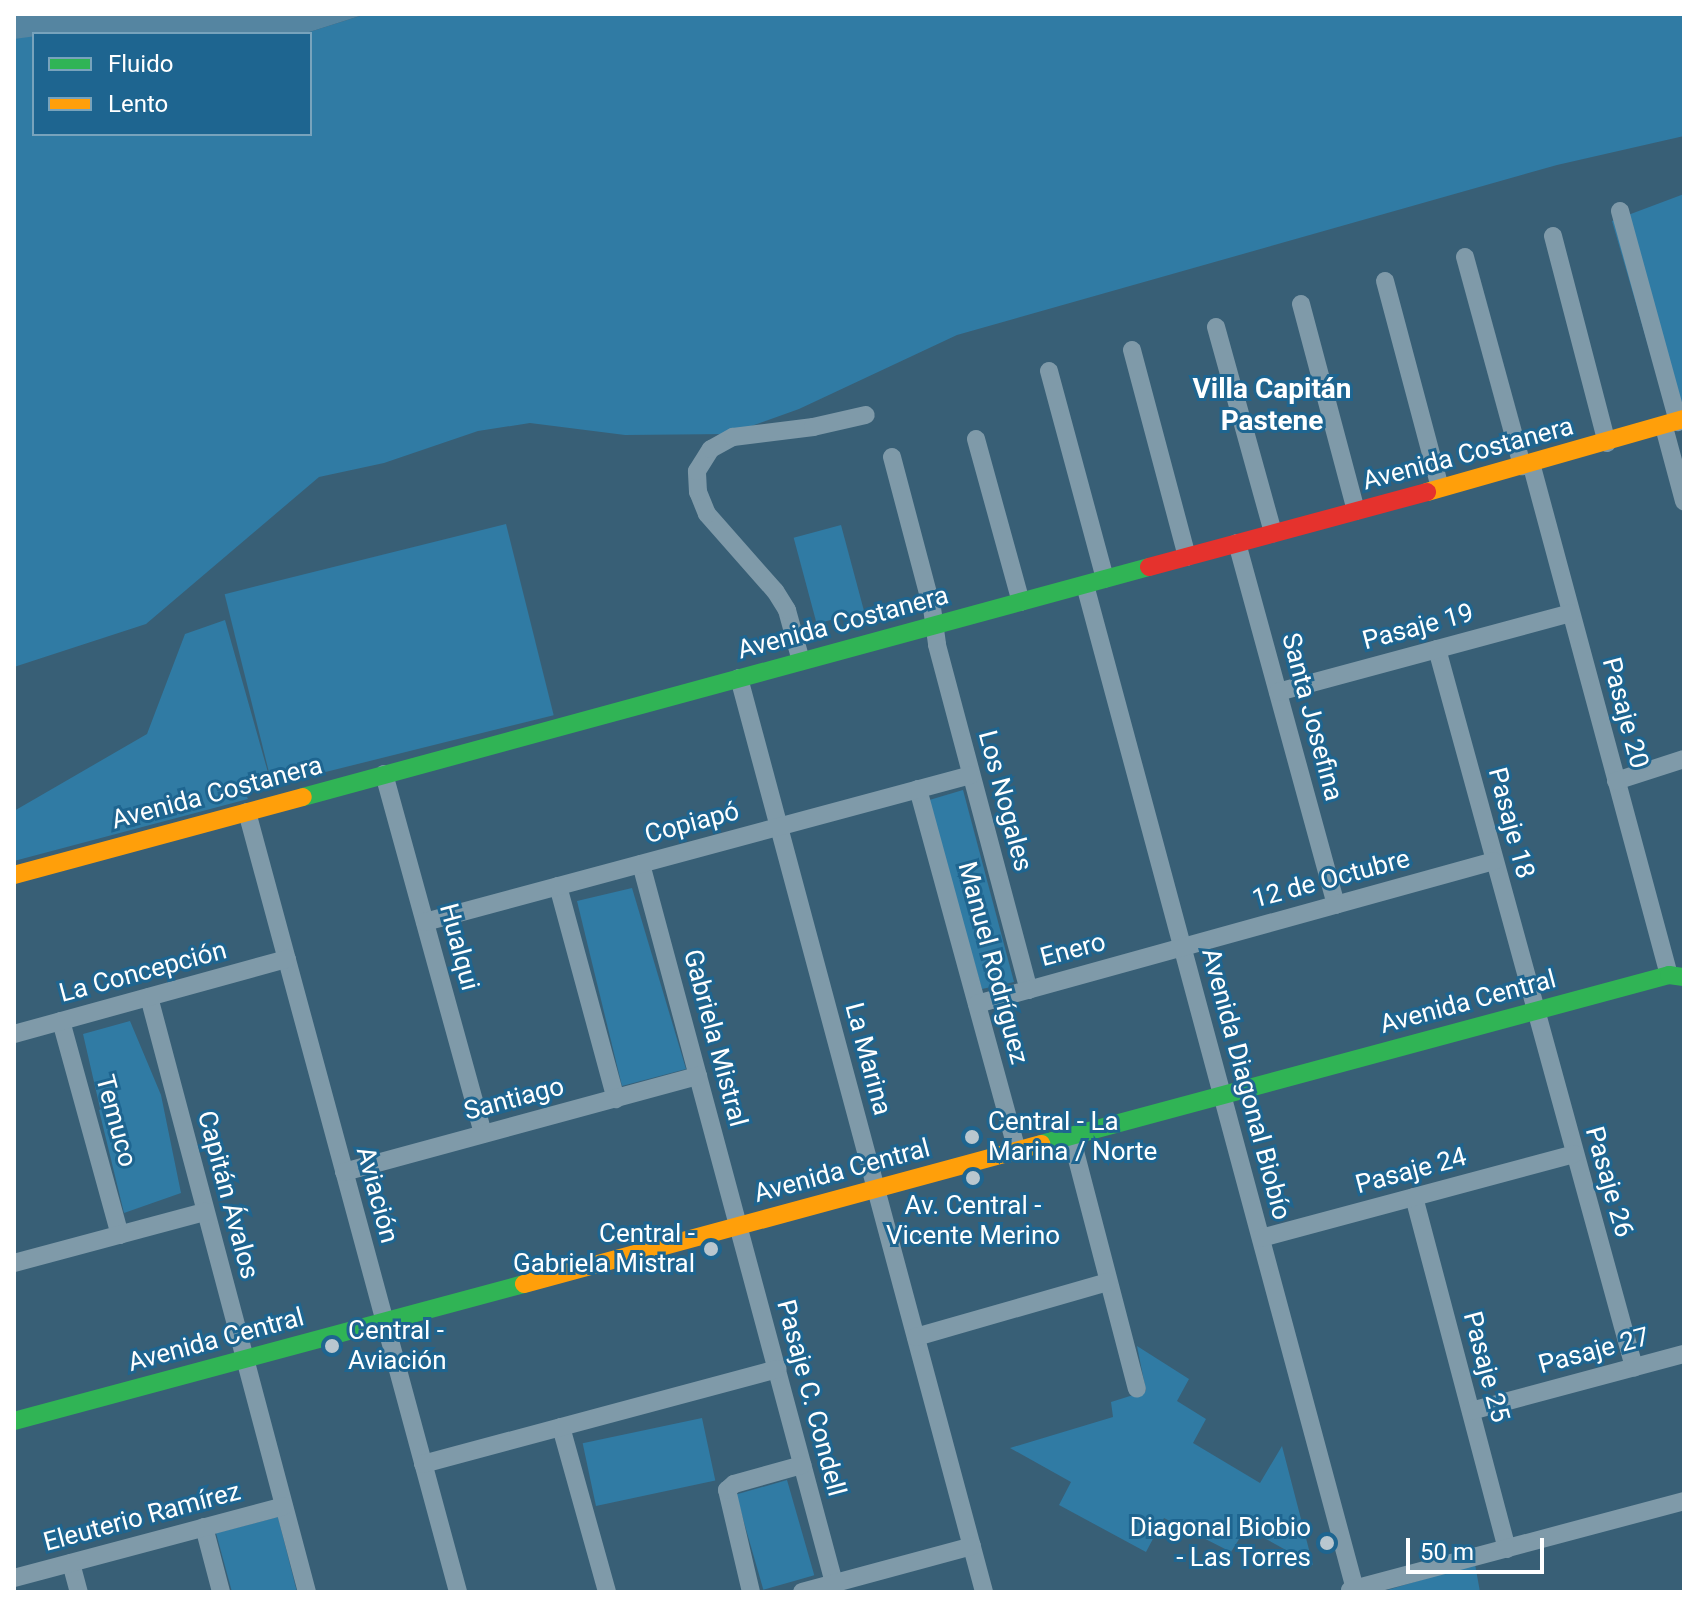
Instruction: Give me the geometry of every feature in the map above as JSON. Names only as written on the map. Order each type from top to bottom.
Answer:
[{"type":"street","points":[[1620,211],[1675,423],[1684,501]]},
{"type":"street","points":[[1553,236],[1607,443]]},
{"type":"street","name":"Pasaje 20","points":[[1465,257],[1571,613],[1616,781],[1676,976]]},
{"type":"street","points":[[1385,281],[1440,488]]},
{"type":"street","points":[[1301,304],[1356,511]]},
{"type":"street","points":[[1216,327],[1273,533]]},
{"type":"street","points":[[1132,350],[1187,557]]},
{"type":"street","points":[[1049,371],[1105,579]]},
{"type":"street","points":[[801,661],[787,610],[707,514],[698,492],[697,471],[711,449],[733,437],[813,427],[866,415]]},
{"type":"street","name":"Avenida Costanera","points":[[14,875],[1675,423]]},
{"type":"street","points":[[976,439],[1021,602]]},
{"type":"street","name":"Los Nogales","points":[[892,457],[971,775],[1029,990]]},
{"type":"street","name":"Santa Josefina","points":[[1237,543],[1336,905]]},
{"type":"street","name":"Avenida Diagonal Biobío","points":[[1085,585],[1353,1591]]},
{"type":"street","name":"Pasaje 19","points":[[1278,692],[1571,613]]},
{"type":"street","name":"Pasaje 18","points":[[1437,649],[1534,1011]]},
{"type":"street","name":"La Marina","points":[[739,678],[984,1592]]},
{"type":"street","points":[[1616,781],[1684,759]]},
{"type":"street","name":"Hualqui","points":[[384,774],[483,1134]]},
{"type":"street","name":"Copiapó","points":[[425,922],[971,775]]},
{"type":"street","name":"Manuel Rodríguez","points":[[918,789],[1017,1150]]},
{"type":"street","name":"Aviación","points":[[247,812],[458,1592]]},
{"type":"street","name":"12 de Octubre","points":[[1183,947],[1494,861]]},
{"type":"street","name":"Gabriela Mistral","points":[[641,864],[738,1226]]},
{"type":"street","points":[[558,886],[616,1099]]},
{"type":"street","name":"Enero","points":[[977,1004],[1183,947]]},
{"type":"street","name":"La Concepción","points":[[14,1034],[287,959]]},
{"type":"street","name":"Avenida Central","points":[[14,1421],[1534,1011],[1676,976]]},
{"type":"street","name":"Capitán Ávalos","points":[[149,997],[307,1592]]},
{"type":"street","name":"Pasaje 26","points":[[1534,1011],[1634,1367]]},
{"type":"street","name":"Temuco","points":[[61,1021],[120,1235]]},
{"type":"street","name":"Santiago","points":[[344,1172],[698,1076]]},
{"type":"street","points":[[1071,1136],[1137,1389]]},
{"type":"street","name":"Pasaje 24","points":[[1261,1238],[1574,1154]]},
{"type":"street","name":"Pasaje 25","points":[[1414,1197],[1507,1549]]},
{"type":"street","points":[[14,1263],[205,1212]]},
{"type":"street","name":"Pasaje C. Condell","points":[[738,1226],[834,1583]]},
{"type":"street","points":[[916,1337],[1108,1282]]},
{"type":"street","name":"Pasaje 27","points":[[1471,1411],[1684,1354]]},
{"type":"street","points":[[423,1464],[777,1369]]},
{"type":"street","points":[[561,1427],[607,1592]]},
{"type":"street","points":[[751,1592],[726,1499],[727,1490],[734,1484],[802,1465]]},
{"type":"street","points":[[1353,1591],[1684,1501]]},
{"type":"street","name":"Eleuterio Ramírez","points":[[14,1578],[284,1506]]},
{"type":"street","points":[[204,1527],[221,1592]]},
{"type":"street","points":[[802,1592],[972,1546]]},
{"type":"street","points":[[71,1563],[79,1592]]},
{"type":"shaded area","points":[[14,14],[173,32],[32,32],[32,136],[312,136],[312,32],[309,32],[366,14],[1684,14],[1684,136],[1557,165],[957,335],[799,409],[729,434],[625,435],[530,423],[478,431],[384,463],[319,477],[146,624],[14,667]]},
{"type":"shaded area","points":[[14,14],[366,14],[309,32],[32,32],[32,37],[14,39]]},
{"type":"shaded area","points":[[1684,194],[1684,401],[1666,407],[1612,221]]},
{"type":"shaded area","points":[[506,524],[554,715],[272,785],[225,594]]},
{"type":"shaded area","points":[[841,525],[864,611],[817,624],[794,538]]},
{"type":"shaded area","points":[[225,620],[271,783],[244,791],[248,799],[14,861],[14,811],[147,734],[185,634]]},
{"type":"shaded area","points":[[963,790],[1014,982],[982,989],[926,801]]},
{"type":"shaded area","points":[[632,888],[686,1069],[622,1086],[577,901]]},
{"type":"shaded area","points":[[130,1021],[161,1095],[181,1193],[124,1213],[99,1110],[111,1106],[100,1108],[83,1034]]},
{"type":"shaded area","points":[[1137,1346],[1189,1379],[1177,1401],[1206,1419],[1193,1443],[1260,1483],[1282,1446],[1313,1565],[1246,1528],[1231,1552],[1164,1518],[1146,1552],[1059,1505],[1071,1482],[1010,1448],[1113,1417],[1111,1402],[1146,1391]]},
{"type":"shaded area","points":[[702,1418],[715,1481],[596,1506],[583,1443]]},
{"type":"shaded area","points":[[787,1480],[814,1575],[763,1590],[736,1495]]},
{"type":"shaded area","points":[[278,1517],[297,1592],[232,1592],[216,1533]]},
{"type":"shaded area","points":[[1475,1564],[1480,1592],[1384,1591]]},
{"type":"traffic: fast","points":[[303,797],[1149,567]]},
{"type":"traffic: fast","points":[[1041,1144],[1669,975],[1684,977]]},
{"type":"traffic: fast","points":[[14,1421],[524,1284]]},
{"type":"traffic: slow","points":[[1427,492],[1684,419]]},
{"type":"traffic: slow","points":[[14,875],[303,797]]},
{"type":"traffic: slow","points":[[524,1284],[1041,1144]]},
{"type":"traffic: jam","points":[[1149,567],[1427,492]]},
{"type":"place","name":"Central - La Marina / Norte","points":[[972,1137]]},
{"type":"place","name":"Av. Central - Vicente Merino","points":[[973,1178]]},
{"type":"place","name":"Central - Gabriela Mistral","points":[[711,1249]]},
{"type":"place","name":"Central - Aviación","points":[[332,1346]]},
{"type":"place","name":"Diagonal Biobio - Las Torres","points":[[1327,1543]]},
{"type":"district","name":"Villa Capitán Pastene","points":[[1272,405]]}]
